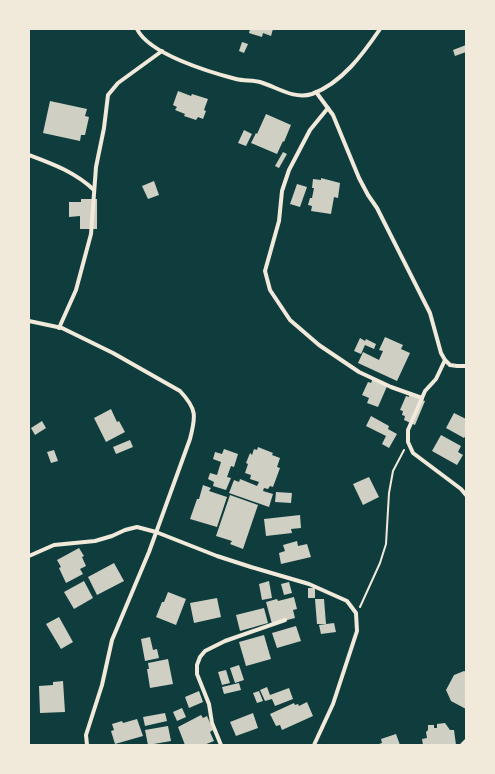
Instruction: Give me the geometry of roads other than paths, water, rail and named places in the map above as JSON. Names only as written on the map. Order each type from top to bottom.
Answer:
[{"type":"street","points":[[137,29],[139,34],[150,45],[194,66],[237,79],[259,82],[300,96],[316,92],[326,87],[354,63],[367,48],[380,29]]},
{"type":"street","points":[[59,328],[76,290],[91,234],[96,167],[104,128],[108,95],[118,83],[162,51]]},
{"type":"street","points":[[316,92],[338,125],[359,178],[383,218],[430,313],[441,353],[450,365],[466,366]]},
{"type":"street","points":[[328,108],[310,130],[289,170],[282,191],[279,221],[265,271],[270,290],[290,320],[319,345],[358,372],[391,388],[422,398]]},
{"type":"street","points":[[29,155],[72,173],[84,180],[94,190]]},
{"type":"street","points":[[29,321],[59,328],[113,352],[180,390],[193,409],[194,422],[190,439],[156,532],[112,640],[102,685],[86,735],[87,745]]},
{"type":"street","points":[[445,360],[436,379],[425,391],[408,430],[408,442],[413,453],[461,489],[466,495]]},
{"type":"street","points":[[29,556],[54,545],[95,541],[138,527],[156,532],[237,563],[309,584],[347,601],[356,613],[356,631],[332,704],[314,745]]},
{"type":"street","points":[[221,745],[212,723],[209,704],[197,674],[197,665],[200,657],[205,651],[225,641],[284,620]]},
{"type":"street","points":[[462,745],[466,741]]}]
